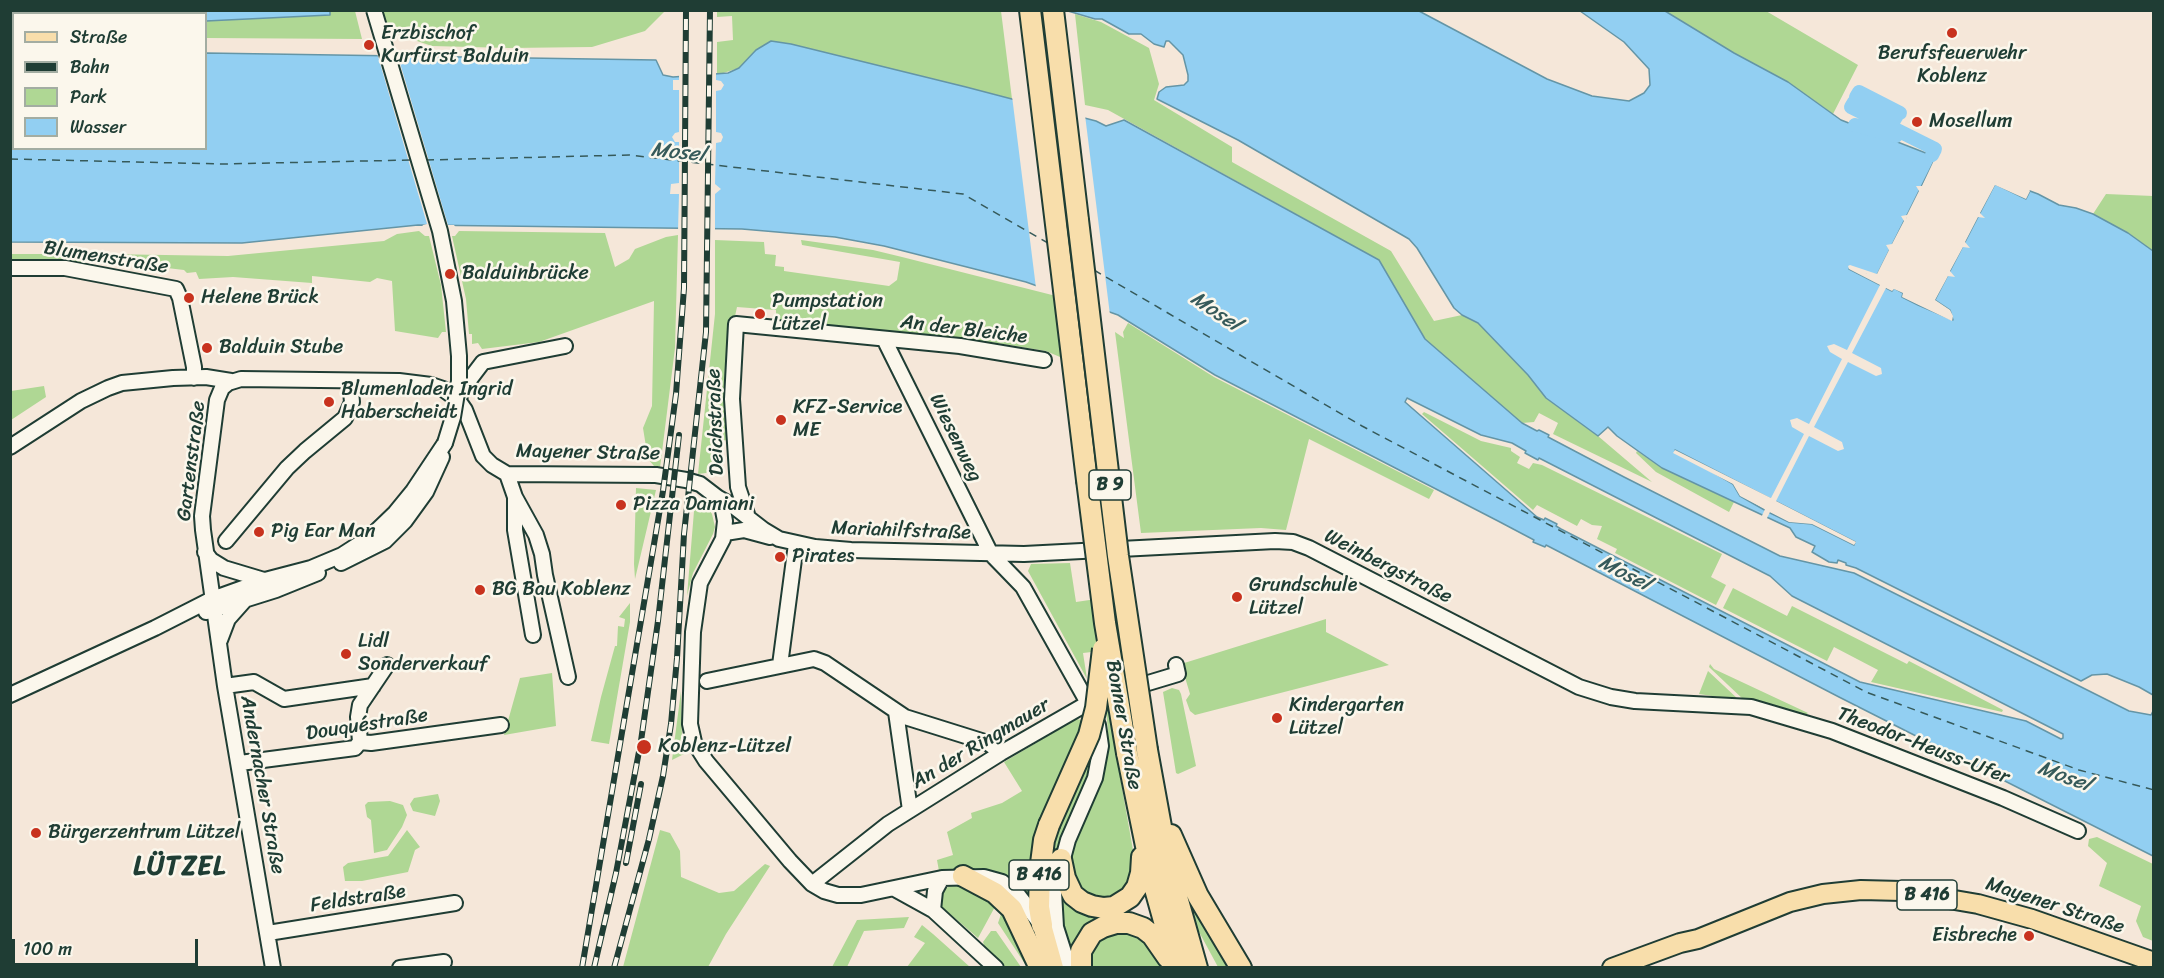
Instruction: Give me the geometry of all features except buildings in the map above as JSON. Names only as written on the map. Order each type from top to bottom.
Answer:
[{"type":"highway","name":"Bonner Straße","points":[[1030,10],[1105,623],[1127,753],[1154,885],[1176,968]]},
{"type":"highway","name":"Bonner Straße","points":[[1053,10],[1118,556],[1147,750],[1172,884],[1197,968]]},
{"type":"highway","name":"B 416","points":[[1042,925],[1038,888],[1044,840],[1089,735],[1099,691],[1105,623]]},
{"type":"highway","points":[[1155,796],[1198,896],[1241,968]]},
{"type":"highway","points":[[1061,859],[1065,878],[1073,895],[1092,906],[1114,907],[1130,897],[1137,887],[1141,873],[1144,836]]},
{"type":"highway","points":[[963,876],[998,888],[1015,903],[1040,968]]},
{"type":"highway","points":[[1081,968],[1081,951],[1092,933],[1103,927],[1123,923],[1143,928],[1152,935],[1176,968]]},
{"type":"main road","name":"Mayener Straße","points":[[1612,968],[1680,943],[1698,939],[1806,897],[1843,891],[1894,891],[1978,904],[2015,913],[2154,962]]},
{"type":"main road","name":"B 416","points":[[1042,925],[1054,968]]},
{"type":"main road","name":"Mayener Straße","points":[[1639,968],[1678,952],[1698,939]]},
{"type":"street","points":[[213,604],[245,600],[276,590],[359,555],[385,532],[413,491],[445,443],[453,417],[459,381],[454,301],[440,231],[374,10]]},
{"type":"street","name":"Blumenstraße","points":[[10,268],[65,268],[176,289],[180,298],[194,367],[194,378]]},
{"type":"street","name":"An der Bleiche","points":[[736,324],[960,346],[1044,360]]},
{"type":"street","name":"Deichstraße","points":[[736,324],[733,410],[738,487],[748,516]]},
{"type":"street","name":"Wiesenweg","points":[[884,339],[991,554]]},
{"type":"street","points":[[10,447],[81,401],[108,388],[130,382],[206,377],[224,387],[241,379],[419,382],[443,389],[458,400],[464,387],[483,362],[566,346]]},
{"type":"street","points":[[226,541],[287,468],[345,418],[352,402],[350,381]]},
{"type":"street","name":"Gartenstraße","points":[[213,604],[202,516],[217,400],[224,387]]},
{"type":"street","name":"Mayener Straße","points":[[458,400],[465,410],[483,456],[507,474],[656,475],[695,482],[717,497]]},
{"type":"street","points":[[507,474],[515,497],[536,535],[543,554],[568,677]]},
{"type":"street","points":[[515,497],[515,530],[533,635]]},
{"type":"street","points":[[717,497],[724,512],[725,533],[705,571],[696,601],[689,704],[692,734],[699,751],[790,861],[812,884],[824,891],[848,896],[873,894],[942,878],[963,876]]},
{"type":"street","name":"Mariahilfstraße","points":[[717,497],[748,516],[775,537],[796,544],[851,550],[991,554],[1023,587],[1098,725],[1100,755],[1092,789],[1061,859]]},
{"type":"street","points":[[725,533],[744,530],[775,537]]},
{"type":"street","points":[[10,695],[265,580],[342,555],[385,532]]},
{"type":"street","name":"Weinbergstraße","points":[[991,554],[1284,541],[1309,548],[1579,687],[1635,701],[1750,707]]},
{"type":"street","points":[[780,665],[796,544]]},
{"type":"street","points":[[205,552],[211,560],[224,568],[265,580]]},
{"type":"street","points":[[219,642],[228,619],[245,600]]},
{"type":"street","name":"Andernacher Straße","points":[[213,604],[273,968]]},
{"type":"street","points":[[707,681],[814,659],[825,663],[905,717],[988,742],[1001,753]]},
{"type":"street","points":[[360,742],[358,709],[387,665]]},
{"type":"street","name":"An der Ringmauer","points":[[812,884],[910,810],[1001,753],[1103,695],[1179,674],[1176,665]]},
{"type":"street","points":[[225,686],[254,682],[284,699],[373,686]]},
{"type":"street","name":"Theodor-Heuss-Ufer","points":[[1750,707],[1832,731],[2004,798],[2078,831]]},
{"type":"street","points":[[896,712],[910,810]]},
{"type":"street","name":"Douquéstraße","points":[[240,764],[356,748],[360,742],[371,743],[501,725]]},
{"type":"street","name":"B 416","points":[[1061,859],[1054,892],[1054,909],[1060,944],[1069,968]]},
{"type":"street","points":[[933,910],[933,897],[942,878]]},
{"type":"street","points":[[895,888],[933,910],[996,968]]},
{"type":"street","name":"Feldstraße","points":[[268,933],[455,903]]},
{"type":"street","points":[[1015,903],[1042,925]]},
{"type":"street","points":[[400,968],[444,962]]},
{"type":"green space","points":[[330,11],[355,11],[362,39],[207,38],[207,21],[330,15]]},
{"type":"green space","points":[[381,11],[665,11],[645,31],[592,47],[509,48],[432,46],[387,31]]},
{"type":"green space","points":[[717,11],[1001,11],[1012,99],[771,41],[756,50],[739,68],[717,75],[717,42],[733,40],[732,16],[717,17]]},
{"type":"green space","points":[[1665,11],[1766,11],[1858,65],[1833,114],[1788,82],[1734,53]]},
{"type":"green space","points":[[1075,14],[1101,22],[1149,48],[1159,84],[1154,100],[1232,147],[1232,162],[1391,251],[1434,321],[1462,315],[1478,323],[1528,375],[1546,398],[1598,436],[1652,482],[1553,434],[1558,423],[1539,413],[1534,422],[1522,423],[1425,339],[1379,260],[1108,110],[1085,105]]},
{"type":"green space","points":[[2106,194],[2153,196],[2153,251],[2128,233],[2093,214]]},
{"type":"green space","points":[[419,231],[429,236],[441,285],[446,332],[442,332],[438,338],[395,331],[392,281],[377,278],[370,282],[312,276],[312,283],[233,277],[199,279],[196,272],[187,273],[184,270],[109,263],[93,259],[102,254],[228,256],[384,241],[397,234]]},
{"type":"green space","points":[[459,231],[605,233],[615,267],[629,259],[635,249],[666,237],[678,235],[675,348],[660,468],[654,466],[648,459],[643,428],[652,406],[654,301],[539,342],[482,349],[478,343],[472,344],[472,334],[469,334],[466,299],[452,236]]},
{"type":"green space","points":[[715,240],[764,242],[765,254],[776,255],[775,266],[784,267],[784,271],[889,286],[897,280],[900,262],[802,245],[801,240],[873,250],[1060,297],[1067,360],[1046,351],[996,343],[776,320],[776,310],[737,307],[727,353],[730,440],[714,441],[714,466],[706,473],[698,474],[715,314]]},
{"type":"green space","points":[[11,254],[72,254],[84,263],[117,271],[66,263],[11,261]]},
{"type":"green space","points":[[1128,323],[1214,377],[1434,490],[1429,499],[1309,439],[1286,530],[1261,528],[1141,533],[1115,332],[1124,338],[1123,332]]},
{"type":"green space","points":[[44,386],[46,397],[11,420],[11,391]]},
{"type":"green space","points":[[1424,412],[1481,441],[1511,448],[1511,451],[1520,457],[1517,463],[1529,469],[1533,463],[1542,465],[1722,554],[1711,577],[1726,585],[1716,605],[1615,553],[1617,549],[1597,539],[1602,526],[1592,525],[1581,519],[1577,526],[1537,505],[1533,510],[1422,414]]},
{"type":"green space","points":[[1637,451],[1662,468],[1734,502],[1729,512],[1656,472],[1636,453]]},
{"type":"green space","points":[[636,488],[656,490],[635,579],[634,564]]},
{"type":"green space","points":[[695,499],[708,508],[715,527],[693,573],[687,596]]},
{"type":"green space","points":[[1070,563],[1076,602],[1110,597],[1117,649],[1083,653],[1087,679],[1028,571],[1031,564]]},
{"type":"green space","points":[[1733,588],[1787,616],[1792,606],[1907,664],[1909,661],[2003,710],[2002,712],[1871,682],[1878,670],[1834,647],[1827,661],[1723,608]]},
{"type":"green space","points":[[630,603],[630,622],[609,744],[591,741],[601,697],[615,646],[617,646],[618,626],[624,627],[625,619],[619,617]]},
{"type":"green space","points":[[1326,619],[1326,632],[1389,665],[1195,715],[1190,711],[1186,700],[1190,694],[1181,664]]},
{"type":"green space","points":[[1710,664],[1714,669],[1808,713],[1802,718],[1745,701],[1709,667]]},
{"type":"green space","points":[[1708,671],[1739,700],[1699,694]]},
{"type":"green space","points":[[552,673],[556,726],[504,735],[520,678]]},
{"type":"green space","points":[[1172,688],[1179,690],[1181,694],[1196,766],[1178,774],[1163,692]]},
{"type":"green space","points":[[681,691],[682,737],[684,747],[688,752],[672,760]]},
{"type":"green space","points":[[1106,710],[1112,710],[1116,754],[1136,867],[1121,899],[1083,898],[1067,863],[1074,838],[1097,793],[1102,778],[1106,762],[1108,731]]},
{"type":"green space","points":[[1076,719],[1082,720],[1092,755],[1092,769],[1057,848],[1051,884],[1048,884],[1050,848],[1069,793],[1039,817],[1043,819],[1032,901],[1022,890],[1034,967],[1027,967],[998,923],[1003,908],[997,903],[978,938],[942,907],[940,895],[950,886],[1005,877],[996,872],[975,869],[939,871],[937,860],[953,855],[947,832],[972,818],[971,813],[1002,803],[1022,791],[1004,762]]},
{"type":"green space","points":[[438,794],[440,801],[435,816],[413,811],[410,804],[414,798]]},
{"type":"green space","points":[[390,801],[403,805],[407,815],[387,850],[374,853],[371,820],[367,817],[365,805],[368,802]]},
{"type":"green space","points":[[407,830],[420,847],[415,850],[408,872],[362,881],[345,881],[343,867],[348,863],[388,856]]},
{"type":"green space","points":[[660,830],[670,833],[680,851],[681,877],[719,893],[734,891],[765,864],[770,866],[726,934],[708,967],[623,967]]},
{"type":"green space","points":[[2097,837],[2153,864],[2153,941],[2143,937],[2136,921],[2141,906],[2099,886],[2107,863],[2088,846],[2089,839]]},
{"type":"green space","points":[[1061,894],[1105,914],[1076,953],[1070,954],[1064,928]]},
{"type":"green space","points":[[1196,906],[1234,967],[1218,967],[1198,930],[1192,908]]},
{"type":"green space","points":[[909,917],[904,928],[864,931],[847,967],[832,967],[857,920]]},
{"type":"green space","points":[[922,925],[970,967],[907,967],[925,943],[914,937]]},
{"type":"green space","points":[[1133,928],[1160,956],[1164,967],[1085,967],[1091,940]]},
{"type":"green space","points":[[991,931],[996,931],[1021,967],[1004,967],[985,948],[983,942]]},
{"type":"water","name":"Mosel","points":[[330,10],[330,15],[207,21],[207,12],[12,12],[12,150],[207,150],[207,53],[656,60],[663,75],[673,77],[728,73],[739,68],[756,50],[771,41],[966,87],[1096,121],[1106,126],[1124,120],[1379,260],[1425,339],[1522,423],[1780,556],[1854,573],[2129,711],[2151,715],[2153,711],[2153,856],[1546,545],[1545,547],[1533,542],[1534,540],[1498,521],[1215,375],[1118,315],[1026,282],[884,246],[835,237],[742,229],[418,225],[242,243],[11,242],[10,11]],"holes":[[[1407,398],[1481,435],[1512,443],[1538,460],[1539,458],[1770,576],[1792,596],[2063,734],[2063,738],[2026,721],[1860,682],[1561,529],[1556,526],[1557,524],[1537,517],[1405,402]]]},
{"type":"water","points":[[1068,11],[1419,11],[1547,79],[1592,96],[1629,101],[1644,93],[1650,85],[1649,69],[1624,42],[1580,11],[1665,11],[1734,53],[1788,82],[1841,120],[1936,157],[1877,275],[1849,269],[1892,291],[1894,288],[1903,293],[1902,297],[1918,305],[1953,320],[1950,310],[1935,300],[1995,184],[2026,199],[2030,191],[2059,205],[2093,214],[2128,233],[2153,251],[2153,695],[2107,674],[2092,675],[2081,681],[1846,563],[1838,560],[1837,563],[1829,562],[1812,552],[1815,546],[1796,537],[1790,528],[1662,468],[1608,427],[1598,436],[1546,398],[1528,375],[1478,323],[1454,308],[1409,239],[1238,140],[1157,99],[1159,92],[1166,87],[1184,85],[1188,81],[1183,55],[1169,41],[1166,41],[1164,47],[1154,44],[1141,34],[1129,34],[1102,19]],"holes":[[[1675,450],[1855,542],[1854,545],[1812,524],[1789,522],[1768,512],[1740,496],[1733,484]]]},
{"type":"pier","points":[[377,53],[397,53],[448,225],[454,225],[457,229],[421,228],[427,224]]},
{"type":"pier","points":[[716,72],[716,80],[721,81],[724,85],[721,90],[716,91],[716,132],[721,133],[723,137],[721,142],[716,143],[715,184],[721,189],[715,194],[715,232],[678,231],[679,194],[670,194],[671,184],[679,183],[679,142],[675,142],[672,137],[679,132],[679,90],[673,90],[673,80],[679,80],[679,74]]},
{"type":"pier","points":[[1012,96],[1085,115],[1110,315],[1036,288]]},
{"type":"pier","points":[[1937,154],[1939,159],[1924,188],[1921,189],[1922,192],[1909,217],[1906,218],[1907,222],[1879,276],[1876,278],[1865,273],[1891,287],[1895,286],[1905,291],[1906,295],[1950,317],[1945,309],[1933,303],[1932,299],[1993,183],[1996,181],[2025,195],[2027,190],[2030,191],[2026,199],[1995,185],[1980,213],[1985,218],[1978,217],[1965,242],[1970,248],[1963,247],[1950,271],[1955,277],[1948,276],[1935,300],[1950,310],[1953,316],[1952,321],[1902,297],[1903,293],[1886,288],[1852,353],[1881,368],[1882,374],[1876,376],[1848,362],[1814,427],[1842,442],[1844,449],[1838,451],[1809,436],[1776,501],[1856,542],[1854,545],[1812,524],[1789,522],[1770,512],[1766,520],[1761,518],[1765,509],[1740,496],[1733,484],[1673,453],[1675,450],[1771,498],[1804,434],[1792,427],[1790,420],[1797,418],[1809,424],[1842,359],[1830,352],[1827,346],[1834,344],[1847,350],[1880,285],[1849,269],[1848,266],[1877,274],[1889,250],[1886,245],[1892,244],[1904,221],[1901,216],[1907,215],[1919,191],[1916,186],[1922,186]],"holes":[[[1737,485],[1803,519],[1790,519],[1770,509],[1742,494]]]},
{"type":"waterway","points":[[1900,113],[1859,92],[1856,97],[1896,117],[1893,122],[1854,102],[1851,107],[1935,149],[1932,155]]},
{"type":"waterway","points":[[1855,125],[1896,136]]},
{"type":"ferry route","points":[[426,160],[629,155],[963,194],[1048,243]]},
{"type":"ferry route","points":[[10,159],[222,164],[413,160]]},
{"type":"ferry route","points":[[1094,270],[1362,426],[1866,692],[2079,770],[2154,790]]},
{"type":"railway","points":[[582,968],[663,491],[676,394],[684,288],[686,10]]},
{"type":"railway","points":[[614,968],[649,839],[663,776],[671,724],[684,534],[706,332],[710,10]]},
{"type":"railway","points":[[594,968],[616,873],[641,741],[658,621],[679,435]]},
{"type":"railway","points":[[626,863],[641,784]]},
{"type":"place","name":"Berufsfeuerwehr Koblenz","points":[[1952,33]]},
{"type":"place","name":"Erzbischof Kurfürst Balduin","points":[[369,45]]},
{"type":"place","name":"Mosellum","points":[[1917,122]]},
{"type":"place","name":"Balduinbrücke","points":[[450,274]]},
{"type":"place","name":"Helene Brück","points":[[189,298]]},
{"type":"place","name":"Pumpstation Lützel","points":[[760,314]]},
{"type":"place","name":"Balduin Stube","points":[[207,348]]},
{"type":"place","name":"Blumenladen Ingrid Haberscheidt","points":[[329,402]]},
{"type":"place","name":"KFZ-Service ME","points":[[781,420]]},
{"type":"place","name":"Pizza Damiani","points":[[621,505]]},
{"type":"place","name":"Pig Ear Man","points":[[259,532]]},
{"type":"place","name":"Pirates","points":[[780,557]]},
{"type":"place","name":"BG Bau Koblenz","points":[[480,590]]},
{"type":"place","name":"Grundschule Lützel","points":[[1237,597]]},
{"type":"place","name":"Lidl Sonderverkauf","points":[[346,654]]},
{"type":"place","name":"Kindergarten Lützel","points":[[1277,718]]},
{"type":"place","name":"Koblenz-Lützel","points":[[644,747]]},
{"type":"place","name":"Bürgerzentrum Lützel","points":[[36,833]]},
{"type":"place","name":"Eisbreche","points":[[2029,936]]},
{"type":"district","name":"LÜTZEL","points":[[180,867]]}]
